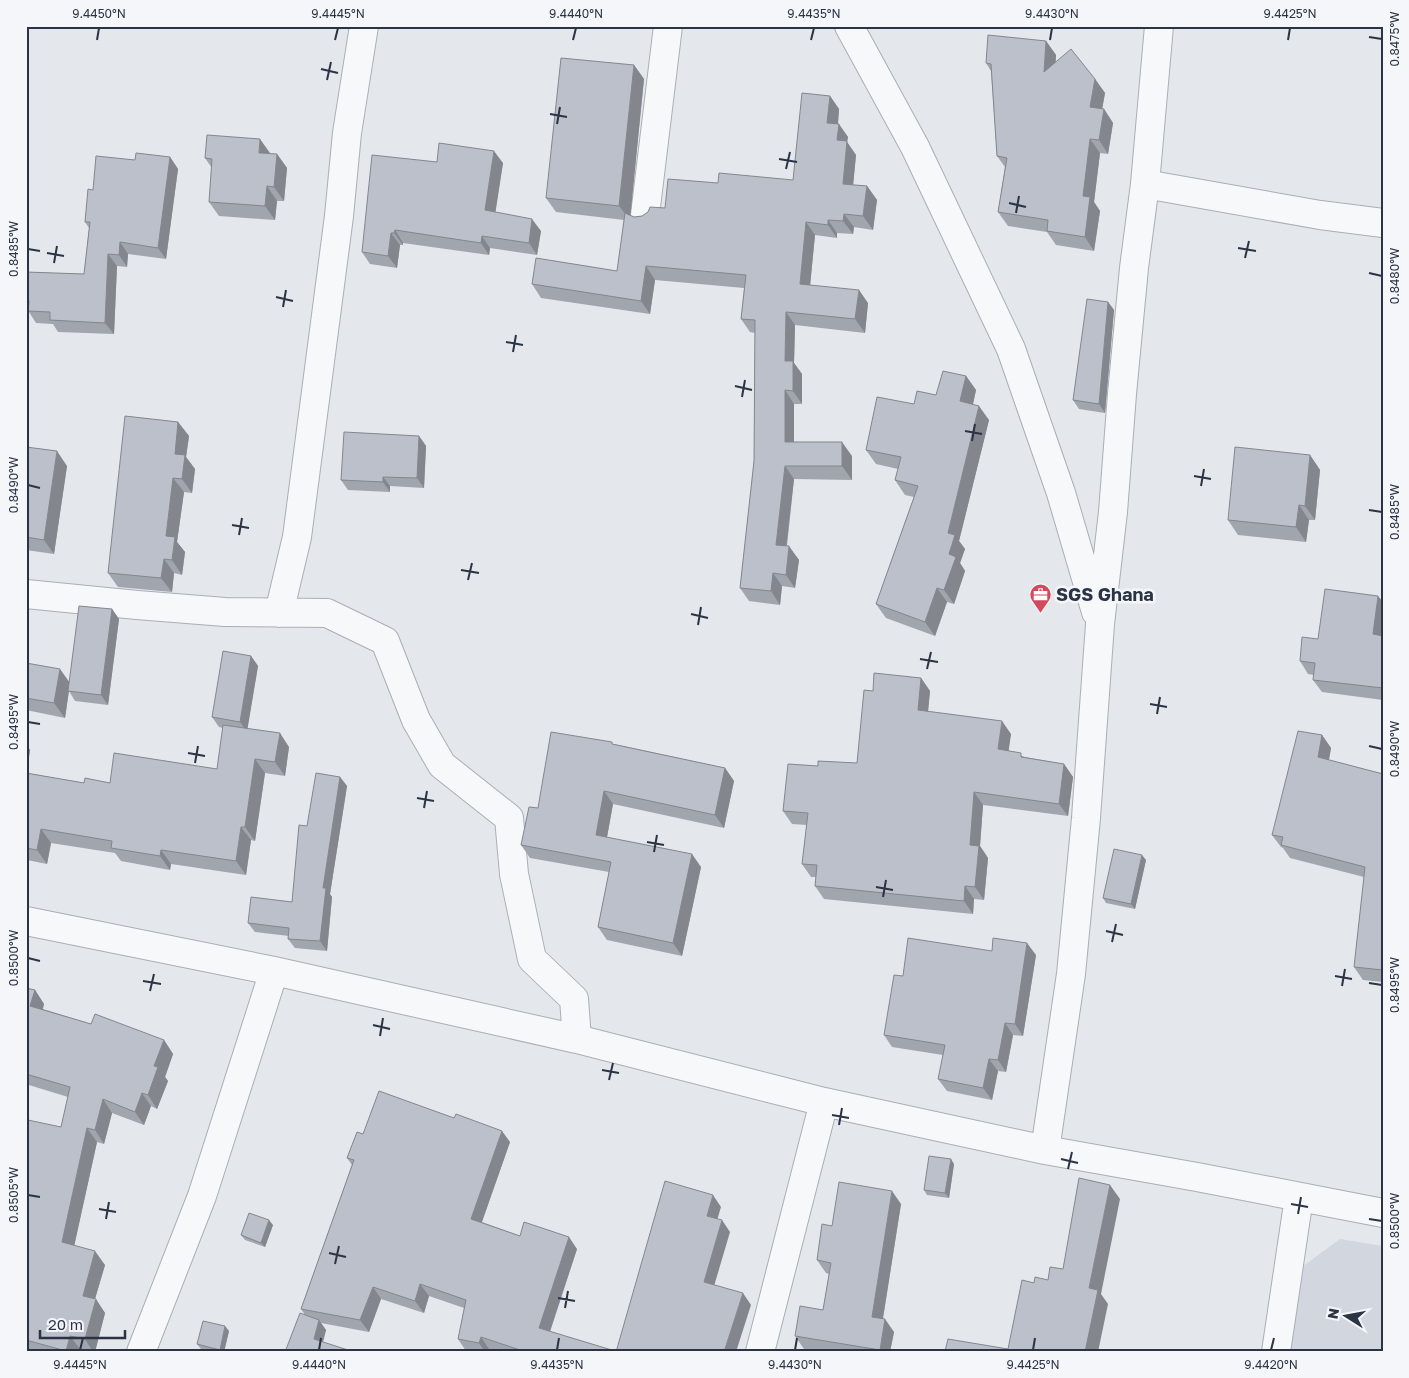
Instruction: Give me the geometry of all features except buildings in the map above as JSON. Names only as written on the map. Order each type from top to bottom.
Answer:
[{"type":"street","points":[[279,613],[297,537],[347,133],[364,26]]},
{"type":"street","points":[[645,215],[668,26]]},
{"type":"street","points":[[849,26],[916,147],[1012,349],[1060,493],[1100,624]]},
{"type":"street","points":[[1045,1150],[1071,974],[1086,818],[1100,624],[1113,512],[1133,278],[1159,26]]},
{"type":"street","points":[[1144,184],[1320,215],[1383,223]]},
{"type":"street","points":[[26,594],[225,612],[327,613],[385,641],[416,720],[442,764],[509,818],[514,874],[532,959],[574,999],[577,1040]]},
{"type":"street","points":[[26,921],[274,971],[577,1040],[824,1102],[1045,1150],[1383,1212]]},
{"type":"street","points":[[141,1352],[202,1196],[274,971]]},
{"type":"street","points":[[760,1352],[824,1102]]},
{"type":"street","points":[[1276,1352],[1299,1197]]},
{"type":"shaded area","points":[[1340,1239],[1383,1246],[1383,1352],[1290,1352],[1302,1267]]},
{"type":"place","name":"SGS Ghana","points":[[1040,613]]}]
